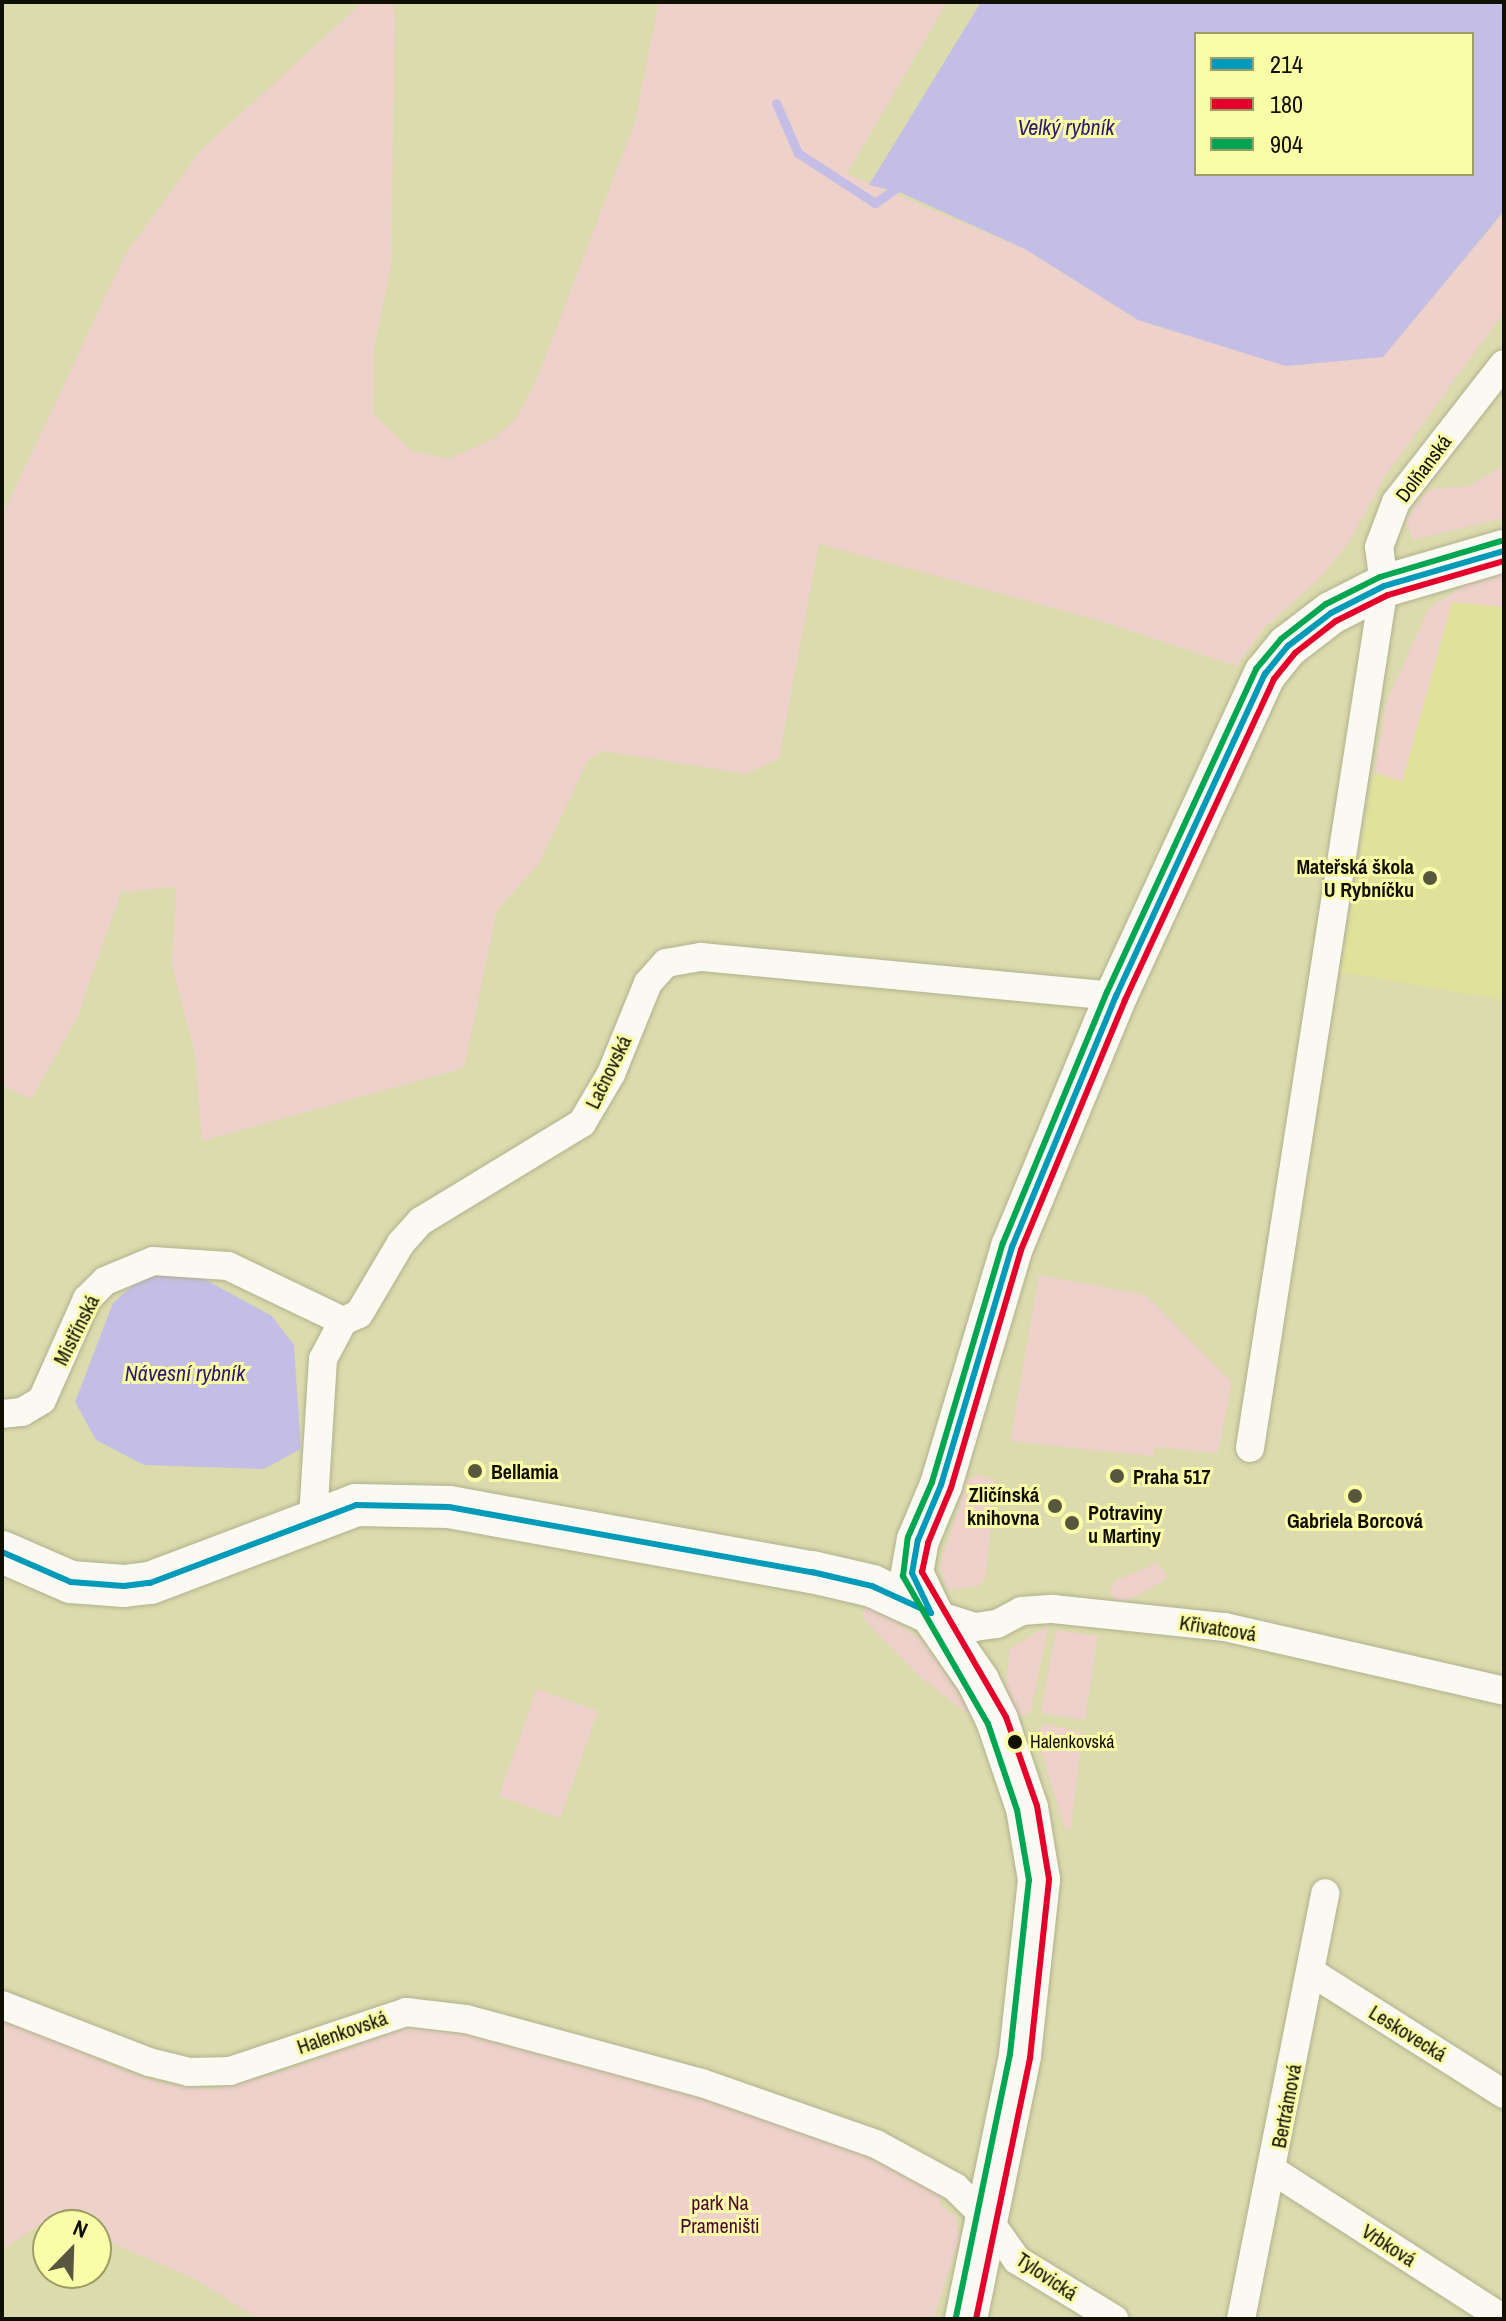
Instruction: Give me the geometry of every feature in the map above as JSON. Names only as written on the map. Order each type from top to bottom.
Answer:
[{"type":"street","name":"Dolňanská","points":[[1250,1448],[1384,586],[1379,547],[1396,502],[1504,364]]},
{"type":"street","points":[[966,2319],[990,2222],[1020,2056],[1039,1880],[1027,1808],[997,1720],[978,1681],[931,1613],[912,1573],[918,1540],[941,1485],[1012,1247],[1116,996],[1265,674],[1288,646],[1331,613],[1384,586],[1504,551]]},
{"type":"street","name":"Lačnovská","points":[[313,1518],[323,1359],[343,1321],[359,1314],[401,1243],[421,1221],[582,1123],[611,1074],[648,983],[658,968],[674,959],[701,957],[1116,996]]},
{"type":"street","name":"Mistřínská","points":[[2,1414],[22,1412],[42,1400],[87,1299],[105,1281],[153,1261],[228,1266],[343,1321]]},
{"type":"street","points":[[2,1552],[71,1582],[137,1584],[356,1505],[403,1504],[541,1520],[827,1575],[872,1586],[931,1613]]},
{"type":"street","name":"Křivatcová","points":[[931,1613],[975,1627],[997,1624],[1021,1611],[1053,1609],[1225,1627],[1504,1691]]},
{"type":"street","name":"Bertrámová","points":[[1241,2319],[1274,2171],[1325,1893]]},
{"type":"street","name":"Leskovecká","points":[[1311,1972],[1504,2094]]},
{"type":"street","name":"Halenkovská","points":[[2,2005],[149,2062],[210,2074],[395,2013],[466,2019],[802,2115],[907,2160],[955,2187],[990,2222]]},
{"type":"street","name":"Vrbková","points":[[1274,2171],[1504,2319]]},
{"type":"street","name":"Tylovická","points":[[990,2222],[1017,2260],[1114,2319]]},
{"type":"shaded area","name":"Mateřská škola U Rybníčku","points":[[1452,601],[1504,607],[1504,1000],[1341,972],[1374,772],[1402,781]]},
{"type":"green space","points":[[363,2],[392,2],[395,18],[391,266],[374,349],[373,414],[412,451],[449,459],[493,439],[515,420],[535,384],[635,122],[659,2],[947,2],[847,174],[1025,249],[1138,320],[1286,366],[1383,357],[1504,212],[1504,312],[1385,476],[1348,544],[1318,580],[1263,629],[1237,666],[1094,619],[819,544],[779,758],[747,774],[603,751],[588,760],[538,865],[497,910],[464,1068],[202,1141],[195,1053],[172,965],[176,887],[121,892],[78,1016],[31,1099],[2,1085],[2,516],[125,255],[200,151]]},
{"type":"green space","points":[[1504,465],[1504,518],[1413,540],[1405,520],[1429,489],[1470,486]]},
{"type":"green space","points":[[1504,571],[1504,607],[1452,602],[1402,782],[1374,772],[1387,701],[1429,608],[1472,581]]},
{"type":"green space","points":[[1039,1275],[1146,1295],[1232,1382],[1218,1453],[1155,1447],[1153,1456],[1010,1441]]},
{"type":"green space","points":[[977,1475],[996,1480],[985,1579],[978,1586],[947,1590],[940,1565],[967,1481]]},
{"type":"green space","points":[[1158,1563],[1167,1579],[1125,1602],[1116,1601],[1110,1591],[1115,1581]]},
{"type":"green space","points":[[864,1600],[922,1640],[978,1722],[919,1676],[864,1619]]},
{"type":"green space","points":[[1049,1625],[1030,1713],[1018,1717],[1006,1684],[1010,1649]]},
{"type":"green space","points":[[1056,1630],[1098,1636],[1085,1720],[1041,1713]]},
{"type":"green space","points":[[537,1689],[598,1711],[560,1818],[499,1796]]},
{"type":"green space","points":[[1043,1724],[1082,1732],[1071,1830],[1064,1827],[1038,1740]]},
{"type":"green space","name":"park Na Prameništi","points":[[2,2017],[128,2072],[165,2084],[213,2089],[272,2075],[405,2028],[465,2034],[641,2079],[849,2142],[942,2195],[939,2204],[956,2217],[959,2239],[933,2319],[258,2319],[197,2280],[112,2243],[112,2209],[32,2209],[32,2230],[2,2250]]},
{"type":"water","name":"Velký rybník","points":[[981,2],[1504,2],[1504,211],[1383,357],[1286,366],[1138,320],[1025,249],[899,192],[869,185]]},
{"type":"water","name":"Návesní rybník","points":[[193,1273],[272,1316],[294,1345],[301,1449],[264,1469],[144,1465],[96,1440],[75,1402],[113,1303],[144,1275]]},
{"type":"waterway","points":[[776,103],[798,153],[875,203],[902,184]]},
{"type":"transit line","name":"904","points":[[956,2317],[1010,2054],[1029,1880],[1017,1810],[988,1724],[903,1576],[908,1537],[932,1482],[1003,1243],[1107,992],[1256,669],[1281,639],[1326,604],[1380,577],[1501,541]]},
{"type":"transit line","name":"214","points":[[931,1613],[912,1573],[918,1540],[941,1485],[1012,1247],[1116,996],[1265,674],[1288,646],[1331,613],[1384,586],[1504,551]]},
{"type":"transit line","name":"180","points":[[976,2319],[1030,2058],[1049,1879],[1037,1806],[1006,1717],[922,1572],[928,1543],[951,1488],[1021,1250],[1125,1000],[1274,679],[1295,653],[1336,621],[1388,595],[1504,561]]},
{"type":"transit line","name":"214","points":[[2,1552],[71,1582],[124,1586],[150,1583],[356,1505],[449,1507],[812,1572],[872,1586],[931,1613]]},
{"type":"place","name":"Mateřská škola U Rybníčku","points":[[1430,878]]},
{"type":"place","name":"Bellamia","points":[[475,1471]]},
{"type":"place","name":"Praha 517","points":[[1117,1476]]},
{"type":"place","name":"Gabriela Borcová","points":[[1355,1496]]},
{"type":"place","name":"Zličínská knihovna","points":[[1055,1506]]},
{"type":"place","name":"Potraviny u Martiny","points":[[1072,1523]]},
{"type":"place","name":"Halenkovská","points":[[1015,1742]]}]
